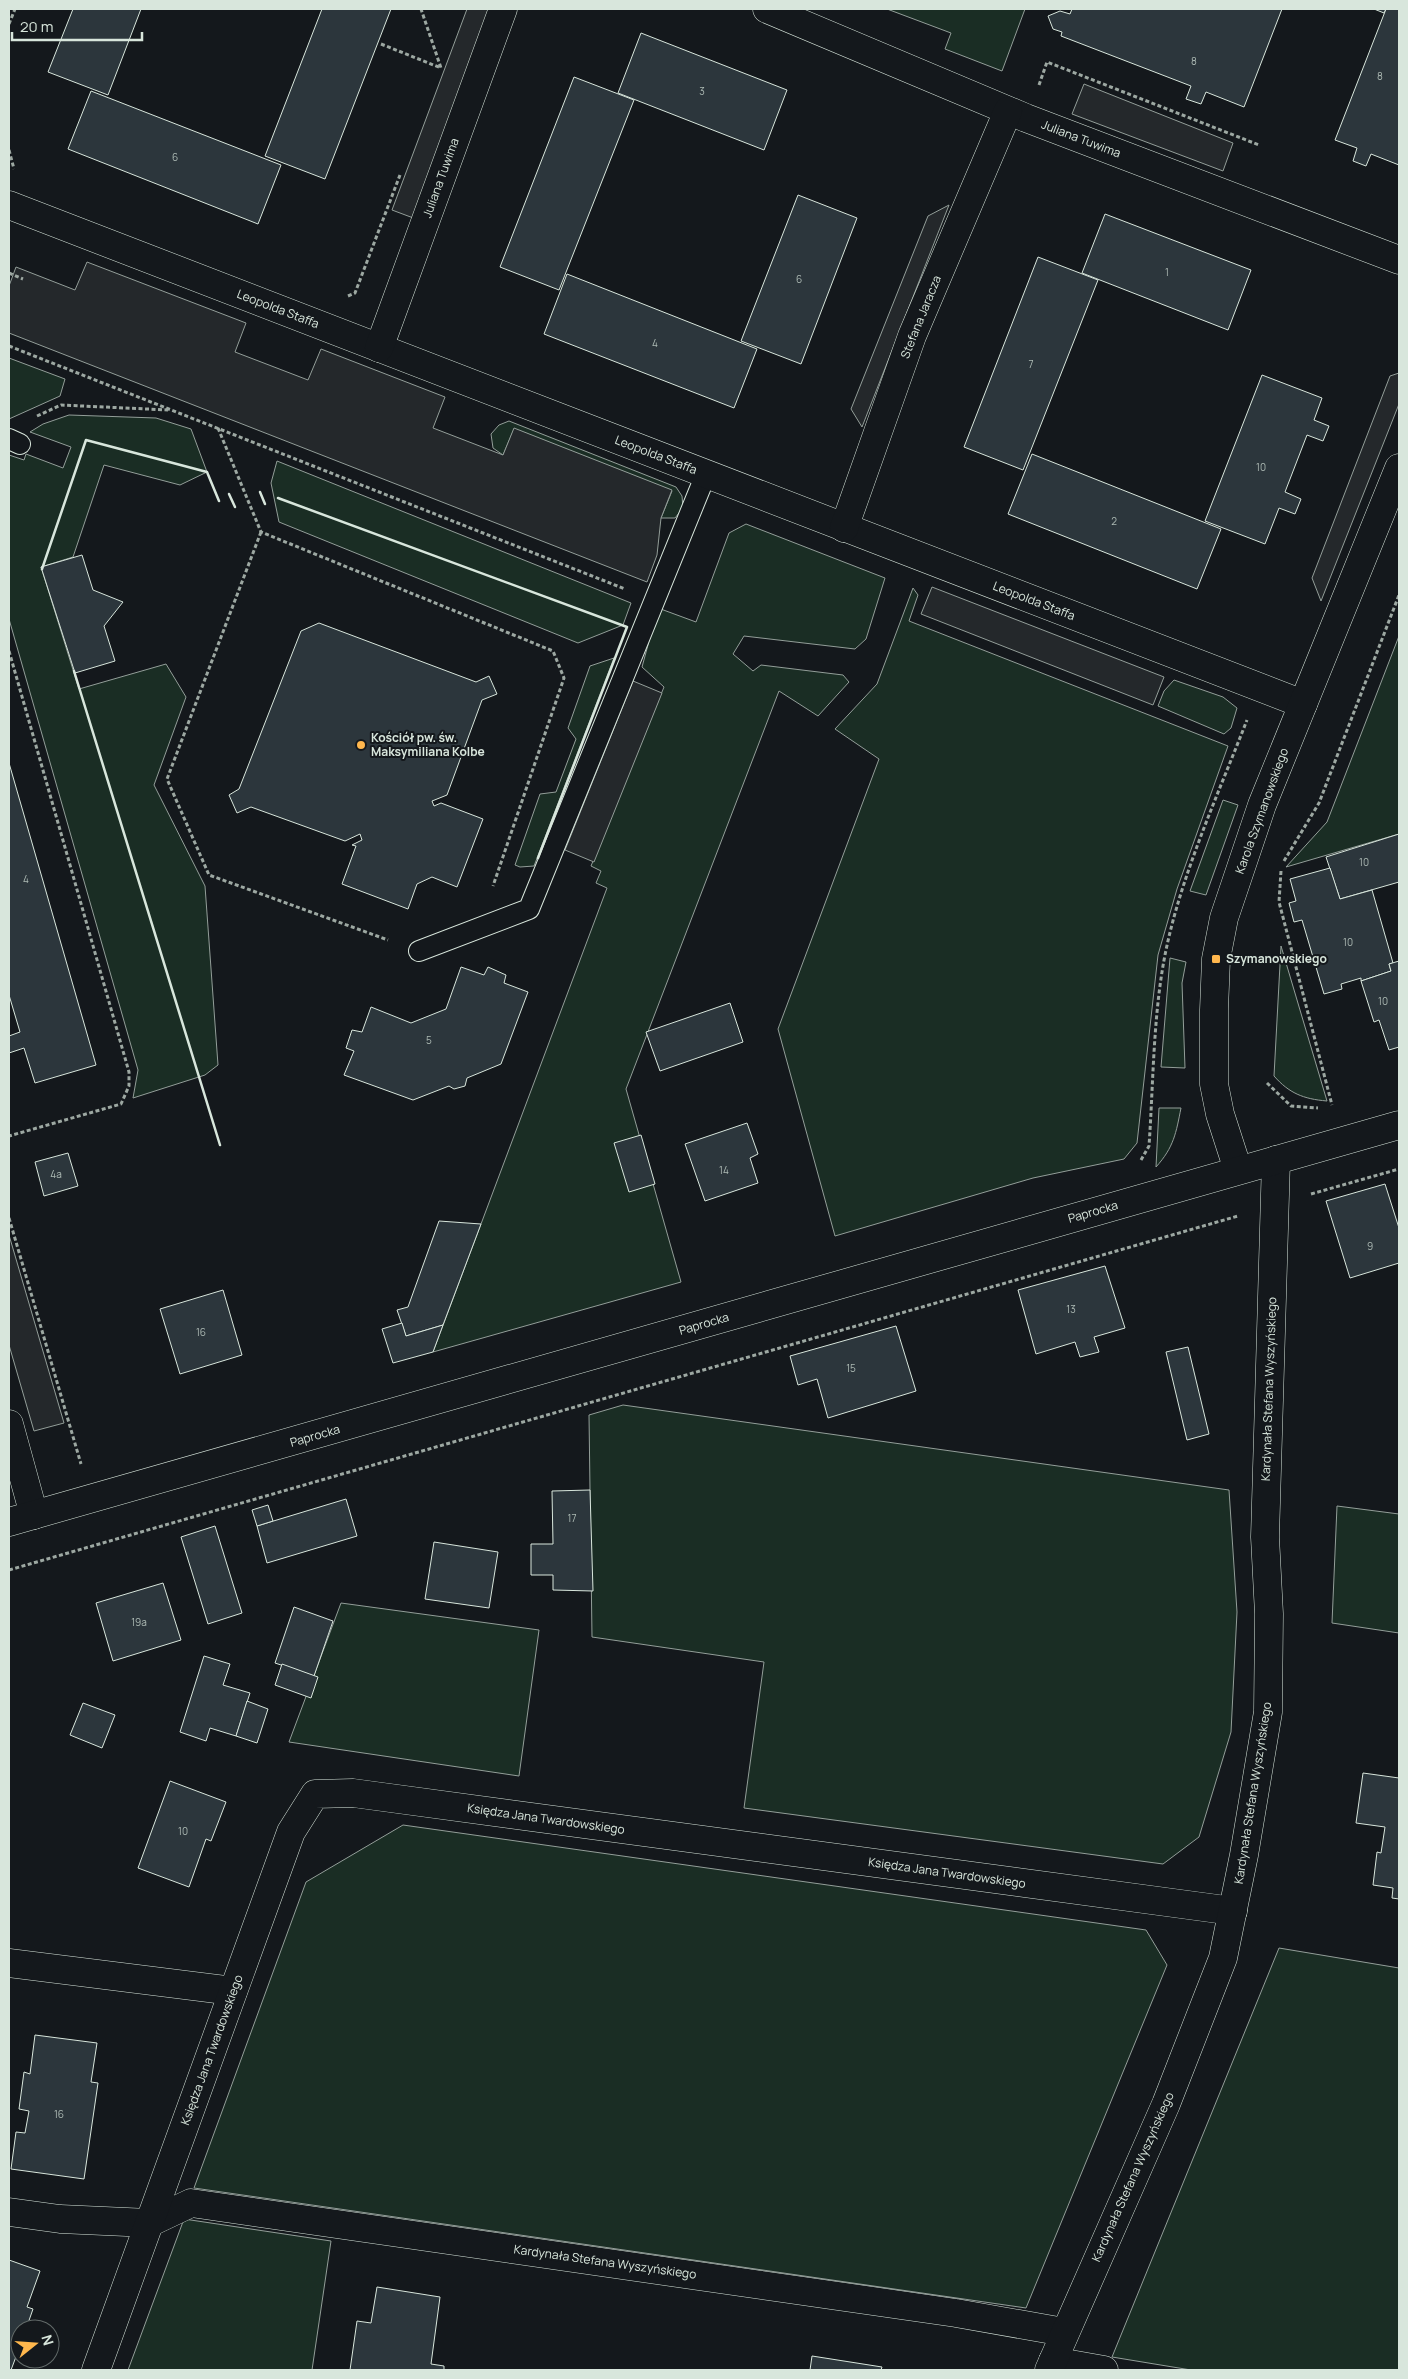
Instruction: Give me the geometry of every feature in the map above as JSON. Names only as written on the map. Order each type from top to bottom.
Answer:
[{"type":"street","name":"Juliana Tuwima","points":[[379,348],[504,9]]},
{"type":"street","name":"Juliana Tuwima","points":[[767,9],[1017,114],[1399,260]]},
{"type":"street","name":"Stefana Jaracza","points":[[844,528],[912,336],[1017,114]]},
{"type":"street","name":"Leopolda Staffa","points":[[9,205],[1303,704]]},
{"type":"street","name":"Karola Szymanowskiego","points":[[1238,1170],[1220,1114],[1214,1084],[1216,959],[1224,918],[1262,805],[1399,468]]},
{"type":"street","name":"Paprocka","points":[[21,1519],[1399,1125]]},
{"type":"street","name":"Kardynała Stefana Wyszyńskiego","points":[[1051,2366],[1064,2332],[1166,2104],[1223,1958],[1233,1911],[1268,1712],[1268,1614],[1265,1537],[1276,1160]]},
{"type":"street","points":[[9,1424],[21,1519]]},
{"type":"street","name":"Księdza Jana Twardowskiego","points":[[96,2370],[291,1832],[315,1794],[363,1794],[1233,1911]]},
{"type":"street","points":[[9,1963],[233,1991]]},
{"type":"street","name":"Kardynała Stefana Wyszyńskiego","points":[[149,2222],[191,2203],[946,2311],[1064,2332]]},
{"type":"street","points":[[9,2212],[60,2219],[149,2222]]},
{"type":"street","points":[[1051,2366],[1104,2370]]},
{"type":"lane","points":[[419,951],[529,909],[706,474]]},
{"type":"path","points":[[9,24],[15,9]]},
{"type":"path","points":[[420,9],[441,68]]},
{"type":"path","points":[[381,44],[441,68]]},
{"type":"path","points":[[437,77],[444,60]]},
{"type":"path","points":[[1017,114],[1047,62],[1259,145]]},
{"type":"path","points":[[9,150],[15,172]]},
{"type":"path","points":[[341,299],[355,293],[403,167]]},
{"type":"path","points":[[9,273],[23,279]]},
{"type":"path","points":[[9,346],[654,600]]},
{"type":"path","points":[[35,416],[61,405],[171,410]]},
{"type":"path","points":[[218,428],[261,532],[167,779],[209,875],[419,951]]},
{"type":"path","points":[[261,532],[552,651],[564,678],[479,928]]},
{"type":"path","points":[[1333,1108],[1279,902],[1281,865],[1319,803],[1399,595]]},
{"type":"path","points":[[9,651],[124,1053],[129,1086],[121,1104],[9,1136]]},
{"type":"path","points":[[1153,1085],[1162,973],[1181,899],[1259,688]]},
{"type":"path","points":[[1267,1082],[1291,1106],[1340,1107]]},
{"type":"path","points":[[9,1570],[1399,1169]]},
{"type":"path","points":[[9,1218],[83,1472]]},
{"type":"green space","points":[[887,9],[1025,9],[1002,71],[945,49],[951,33]]},
{"type":"green space","points":[[9,358],[65,379],[60,396],[9,419]]},
{"type":"green space","points":[[69,415],[156,418],[191,429],[207,472],[180,485],[104,465],[73,557],[41,567],[79,689],[166,664],[186,697],[154,785],[205,886],[218,1065],[205,1075],[133,1098],[138,1070],[9,619],[9,455],[24,460],[26,454],[63,468],[71,447],[30,432],[43,424]]},
{"type":"green space","points":[[509,421],[676,487],[682,496],[683,508],[675,518],[661,518],[672,491],[514,429],[503,455],[493,448],[491,434],[499,425]]},
{"type":"green space","points":[[277,461],[631,603],[623,625],[578,643],[279,522],[271,483]]},
{"type":"green space","points":[[746,524],[885,578],[866,639],[855,649],[744,636],[733,654],[753,671],[761,665],[843,675],[849,682],[818,716],[779,691],[626,1089],[681,1282],[433,1352],[607,888],[596,883],[601,871],[591,866],[664,687],[642,667],[658,608],[696,622],[729,533]]},
{"type":"green space","points":[[913,588],[918,595],[909,621],[1228,746],[1177,889],[1158,955],[1137,1143],[1124,1159],[1033,1178],[835,1236],[778,1029],[879,759],[835,729],[877,684]]},
{"type":"green space","points":[[1399,636],[1399,834],[1286,867],[1327,822]]},
{"type":"green space","points":[[614,658],[534,866],[520,867],[515,865],[540,794],[556,792],[576,739],[568,728],[590,666]]},
{"type":"green space","points":[[1174,680],[1223,697],[1237,708],[1231,728],[1224,734],[1158,706],[1164,691]]},
{"type":"green space","points":[[1223,800],[1238,805],[1206,895],[1190,891]]},
{"type":"green space","points":[[1281,946],[1327,1101],[1311,1099],[1297,1094],[1285,1087],[1274,1076]]},
{"type":"green space","points":[[1170,958],[1186,962],[1182,983],[1185,1068],[1161,1067]]},
{"type":"green space","points":[[1159,1108],[1181,1108],[1171,1146],[1156,1167]]},
{"type":"green space","points":[[623,1405],[1229,1490],[1237,1612],[1231,1732],[1199,1837],[1163,1864],[744,1808],[764,1662],[592,1637],[589,1415]]},
{"type":"green space","points":[[1337,1506],[1399,1514],[1399,1633],[1332,1623]]},
{"type":"green space","points":[[341,1603],[539,1630],[519,1776],[289,1742]]},
{"type":"green space","points":[[403,1825],[1146,1930],[1167,1965],[1026,2308],[194,2188],[306,1882]]},
{"type":"green space","points":[[1279,1948],[1399,1968],[1399,2370],[1191,2370],[1112,2357]]},
{"type":"green space","points":[[184,2219],[331,2241],[312,2370],[128,2370]]},
{"type":"shaded area","points":[[467,9],[494,9],[416,219],[392,210]]},
{"type":"shaded area","points":[[1084,84],[1233,143],[1223,171],[1072,114]]},
{"type":"shaded area","points":[[949,205],[862,427],[851,409],[928,216]]},
{"type":"shaded area","points":[[87,262],[246,323],[235,352],[308,380],[321,349],[445,397],[433,428],[503,455],[514,428],[672,490],[661,518],[657,555],[647,582],[9,333],[9,286],[16,267],[75,290]]},
{"type":"shaded area","points":[[1399,373],[1399,404],[1321,601],[1312,578],[1390,376]]},
{"type":"shaded area","points":[[932,587],[1164,677],[1153,705],[921,614]]},
{"type":"shaded area","points":[[633,681],[662,693],[594,862],[565,850]]},
{"type":"shaded area","points":[[9,1235],[64,1423],[34,1431],[9,1345]]},
{"type":"building","points":[[73,9],[141,9],[108,95],[48,72]]},
{"type":"building","points":[[322,9],[391,9],[325,179],[265,156]]},
{"type":"building","points":[[1072,9],[1282,9],[1244,107],[1206,92],[1201,104],[1186,99],[1191,86],[1061,36],[1062,32],[1053,29],[1048,16],[1060,11],[1070,14]]},
{"type":"building","points":[[1374,9],[1386,9],[1384,13]]},
{"type":"building","points":[[1386,9],[1399,9],[1399,165],[1371,154],[1366,166],[1353,161],[1357,148],[1335,140]]},
{"type":"building","points":[[641,33],[787,90],[764,150],[618,93]]},
{"type":"building","points":[[574,77],[634,100],[559,290],[500,267]]},
{"type":"building","points":[[91,91],[281,165],[258,224],[68,149]]},
{"type":"building","points":[[798,195],[857,218],[801,364],[741,341]]},
{"type":"building","points":[[1105,214],[1251,270],[1228,330],[1082,273]]},
{"type":"building","points":[[1038,257],[1098,280],[1023,470],[964,447]]},
{"type":"building","points":[[567,274],[757,349],[734,408],[544,334]]},
{"type":"building","points":[[1262,375],[1322,398],[1314,420],[1329,426],[1323,441],[1307,435],[1285,492],[1301,499],[1295,514],[1279,508],[1265,544],[1205,521]]},
{"type":"building","points":[[1032,454],[1221,529],[1197,589],[1008,514]]},
{"type":"building","points":[[82,555],[93,590],[123,602],[104,626],[115,661],[75,673],[41,567]]},
{"type":"building","name":"Kościół pw. św. Maksymiliana Kolbe","points":[[319,623],[476,682],[489,676],[497,694],[482,700],[447,795],[432,801],[434,806],[441,803],[483,819],[457,887],[432,877],[417,884],[408,909],[342,884],[356,846],[352,845],[362,840],[360,834],[345,841],[251,807],[237,813],[229,795],[239,789],[301,631]]},
{"type":"building","points":[[9,763],[96,1065],[35,1083],[24,1048],[9,1053],[9,1036],[20,1032],[9,995]]},
{"type":"building","points":[[1399,834],[1399,882],[1340,899],[1326,857]]},
{"type":"building","points":[[1330,868],[1340,899],[1372,890],[1393,963],[1389,964],[1391,971],[1361,981],[1361,978],[1341,984],[1342,989],[1324,994],[1302,920],[1294,922],[1289,903],[1296,901],[1290,879]]},
{"type":"building","points":[[1399,961],[1399,1047],[1389,1050],[1379,1020],[1374,1022],[1361,981],[1391,971],[1389,964]]},
{"type":"building","points":[[461,967],[484,975],[488,967],[506,975],[504,983],[528,992],[501,1064],[467,1078],[465,1086],[454,1089],[449,1086],[413,1100],[344,1075],[354,1051],[346,1048],[352,1030],[362,1032],[371,1007],[411,1023],[446,1009]]},
{"type":"building","points":[[730,1003],[743,1042],[660,1071],[646,1032]]},
{"type":"building","points":[[747,1123],[758,1154],[750,1158],[758,1183],[705,1201],[685,1144]]},
{"type":"building","points":[[641,1135],[655,1184],[629,1192],[614,1143]]},
{"type":"building","points":[[68,1153],[78,1186],[44,1196],[35,1162]]},
{"type":"building","points":[[1385,1184],[1399,1228],[1399,1263],[1350,1278],[1326,1201]]},
{"type":"building","points":[[439,1221],[481,1224],[443,1325],[406,1336],[397,1310],[408,1307]]},
{"type":"building","points":[[1105,1266],[1125,1328],[1094,1337],[1099,1352],[1080,1357],[1075,1342],[1036,1354],[1018,1290]]},
{"type":"building","points":[[223,1290],[242,1355],[180,1374],[160,1309]]},
{"type":"building","points":[[402,1323],[406,1336],[443,1325],[433,1352],[393,1363],[382,1329]]},
{"type":"building","points":[[896,1326],[916,1391],[828,1418],[817,1379],[798,1385],[790,1356]]},
{"type":"building","points":[[1188,1347],[1209,1434],[1187,1440],[1166,1352]]},
{"type":"building","points":[[590,1490],[593,1591],[553,1590],[553,1575],[531,1575],[531,1544],[553,1544],[552,1491]]},
{"type":"building","points":[[346,1499],[357,1536],[267,1563],[257,1526]]},
{"type":"building","points":[[268,1505],[273,1521],[257,1526],[252,1510]]},
{"type":"building","points":[[215,1526],[242,1613],[208,1624],[181,1537]]},
{"type":"building","points":[[434,1542],[498,1552],[489,1608],[425,1599]]},
{"type":"building","points":[[163,1583],[181,1640],[113,1661],[96,1603]]},
{"type":"building","points":[[294,1607],[333,1621],[314,1676],[275,1663]]},
{"type":"building","points":[[204,1656],[230,1664],[223,1685],[250,1693],[236,1736],[210,1728],[206,1741],[180,1732]]},
{"type":"building","points":[[282,1664],[318,1677],[311,1698],[275,1685]]},
{"type":"building","points":[[247,1701],[268,1709],[257,1743],[236,1736]]},
{"type":"building","points":[[83,1703],[115,1715],[102,1748],[70,1735]]},
{"type":"building","points":[[1363,1773],[1399,1778],[1399,1899],[1392,1898],[1393,1888],[1373,1885],[1377,1852],[1381,1853],[1385,1827],[1356,1823]]},
{"type":"building","points":[[170,1781],[226,1802],[211,1841],[206,1839],[189,1887],[138,1868]]},
{"type":"building","points":[[35,2035],[97,2043],[91,2082],[98,2083],[84,2179],[11,2169],[16,2132],[25,2133],[29,2111],[19,2109],[24,2072],[30,2074]]},
{"type":"building","points":[[9,2260],[40,2271],[27,2307],[33,2309],[30,2319],[10,2319],[11,2369],[9,2370]]},
{"type":"building","points":[[377,2287],[440,2297],[431,2364],[444,2366],[444,2370],[350,2370],[357,2321],[371,2323]]},
{"type":"building","points":[[812,2356],[882,2367],[881,2370],[810,2370]]},
{"type":"wall","points":[[42,569],[86,440],[207,472],[219,501]]},
{"type":"wall","points":[[260,492],[265,504]]},
{"type":"wall","points":[[229,494],[235,507]]},
{"type":"wall","points":[[278,498],[627,627],[538,858]]},
{"type":"wall","points":[[74,671],[220,1145]]},
{"type":"place","name":"Kościół pw. św. Maksymiliana Kolbe","points":[[361,745]]},
{"type":"place","name":"Szymanowskiego","points":[[1216,959]]}]
